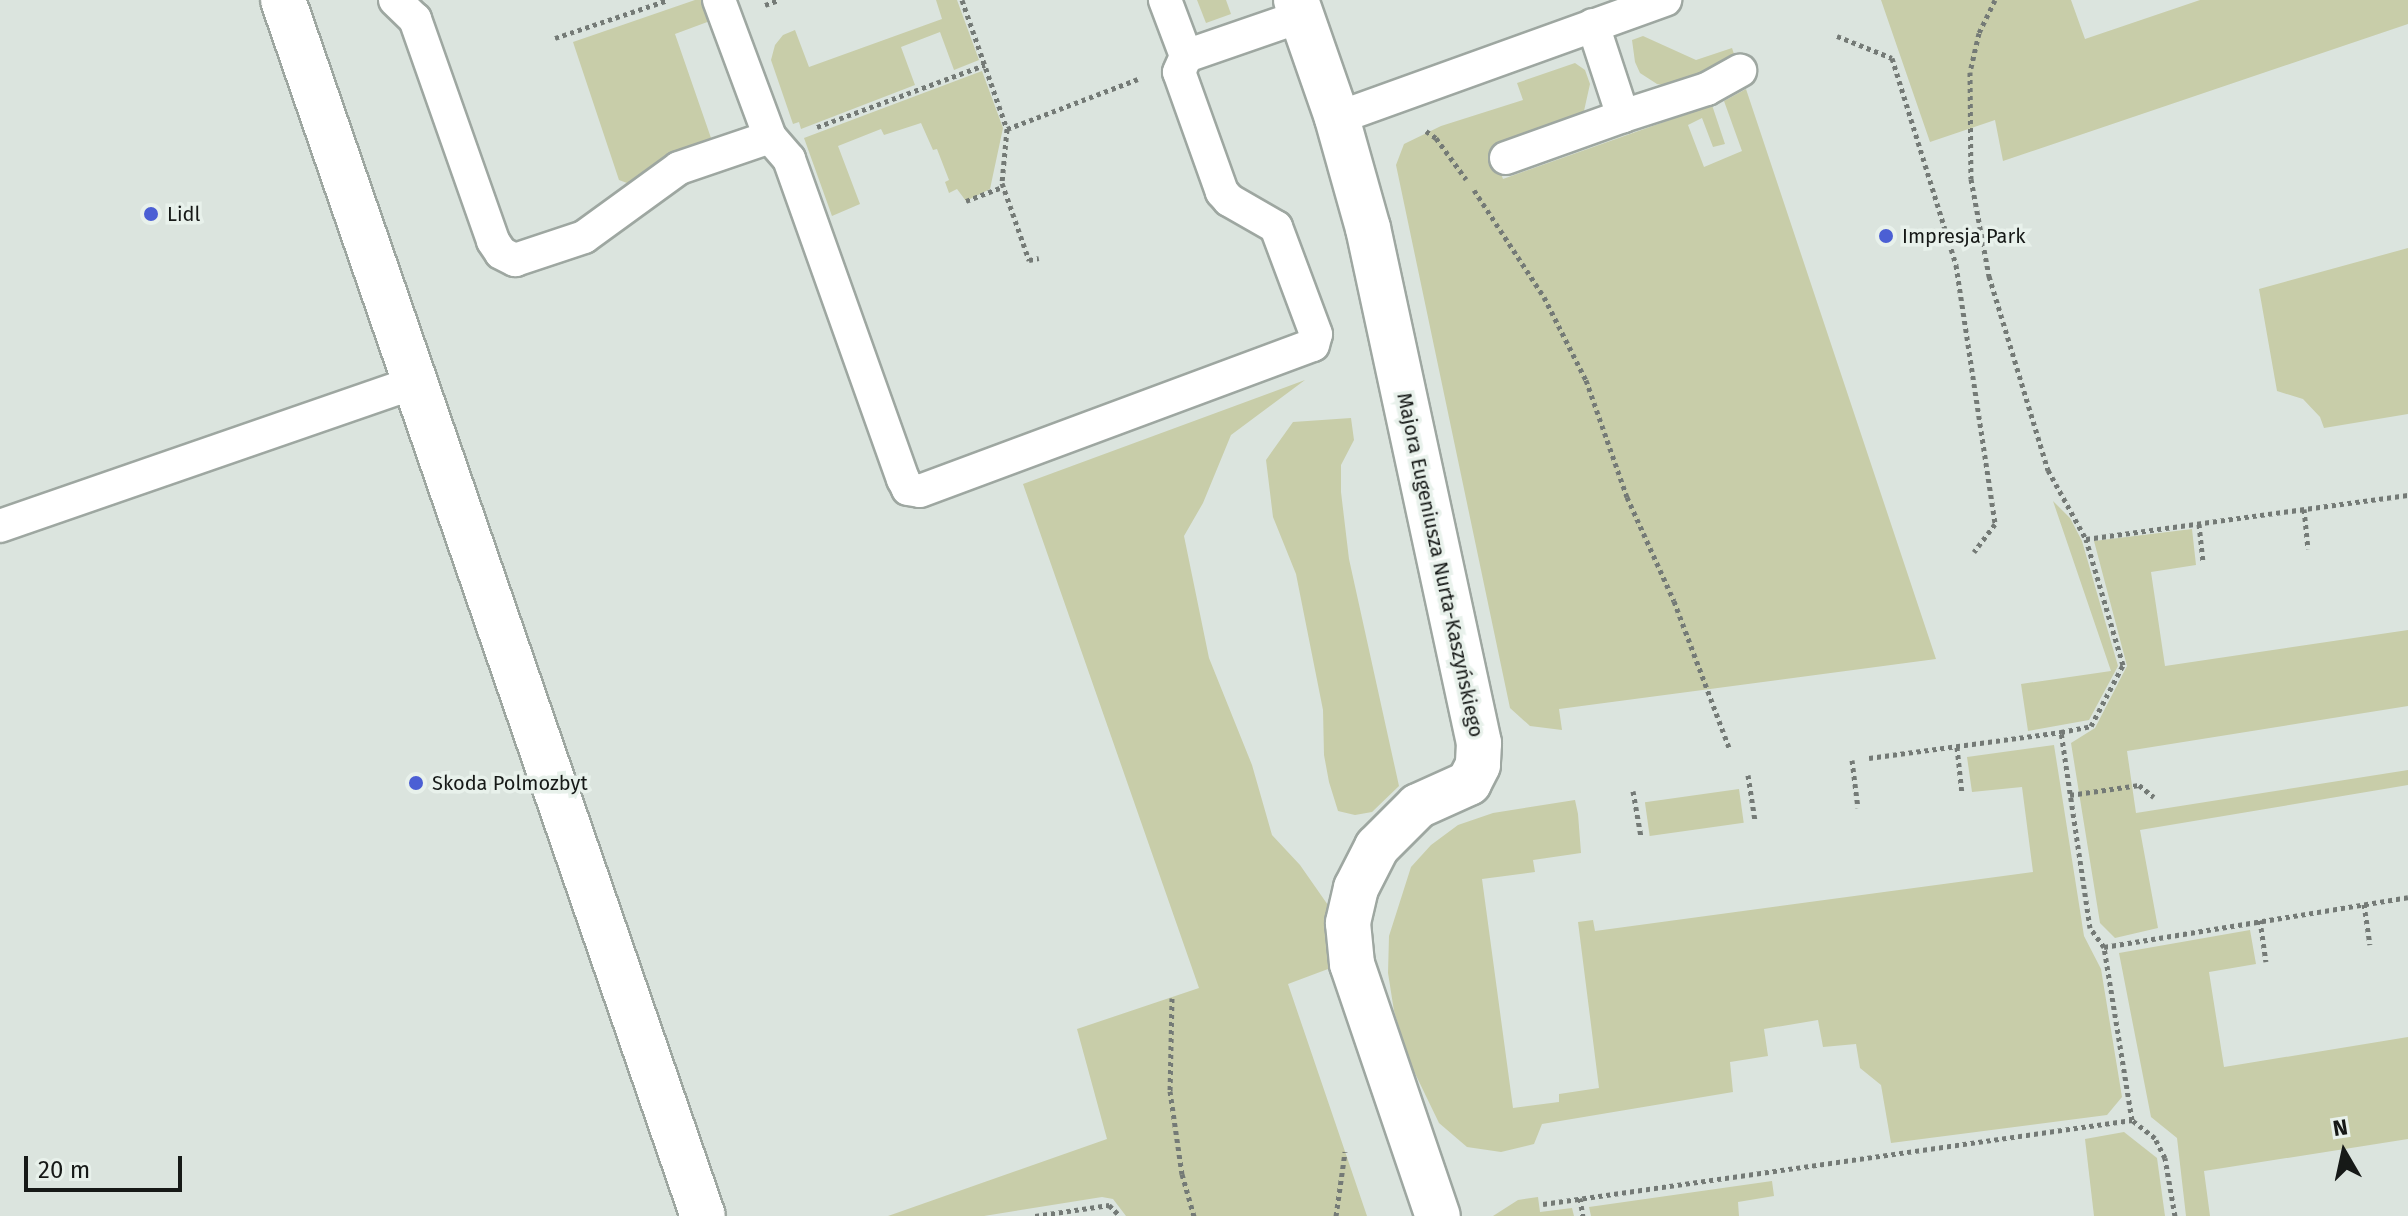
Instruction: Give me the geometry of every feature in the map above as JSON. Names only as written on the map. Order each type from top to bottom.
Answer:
[{"type":"street","points":[[283,0],[703,1216]]},
{"type":"street","name":"Majora Eugeniusza Nurta-Kaszyńskiego","points":[[1299,8],[1337,118],[1368,228],[1479,743],[1478,765],[1469,783],[1418,806],[1377,847],[1356,888],[1348,923],[1352,964],[1438,1216]]},
{"type":"lane","points":[[395,0],[415,19],[493,241],[501,253],[515,260],[584,237],[679,168],[770,137]]},
{"type":"lane","points":[[719,0],[770,137],[789,159],[903,479],[908,489],[920,491],[1313,345],[1316,334],[1276,227],[1229,200],[1222,192],[1179,72],[1186,56],[1299,8]]},
{"type":"lane","points":[[1165,0],[1186,56]]},
{"type":"lane","points":[[1337,118],[1665,0]]},
{"type":"lane","points":[[1593,25],[1623,116]]},
{"type":"lane","points":[[1506,158],[1707,89],[1740,71]]},
{"type":"lane","points":[[0,526],[416,382]]},
{"type":"path","points":[[555,38],[668,0]]},
{"type":"path","points":[[962,0],[1007,129],[1003,187],[1029,260],[1039,258]]},
{"type":"path","points":[[1869,758],[2091,726],[2123,665],[2086,539],[2048,470],[1989,276],[1971,179],[1970,72],[1979,33],[1995,0]]},
{"type":"path","points":[[1837,36],[1892,58],[1956,265],[1995,524],[1974,552]]},
{"type":"path","points":[[815,128],[985,65]]},
{"type":"path","points":[[1007,129],[1162,70],[1176,110],[1191,106]]},
{"type":"path","points":[[1411,135],[1424,130],[1436,138],[1544,297],[1586,380],[1627,497],[1674,601],[1729,747]]},
{"type":"path","points":[[966,201],[1003,187]]},
{"type":"path","points":[[2086,539],[2408,496]]},
{"type":"path","points":[[2304,509],[2308,549]]},
{"type":"path","points":[[2199,524],[2203,563]]},
{"type":"path","points":[[2061,732],[2090,928],[2104,947],[2132,1120],[2155,1138],[2165,1158],[2175,1216]]},
{"type":"path","points":[[1957,747],[1962,794]]},
{"type":"path","points":[[1852,760],[1858,808]]},
{"type":"path","points":[[1748,775],[1755,821]]},
{"type":"path","points":[[2070,795],[2139,785],[2154,797]]},
{"type":"path","points":[[1633,791],[1641,837]]},
{"type":"path","points":[[2104,947],[2408,897]]},
{"type":"path","points":[[2364,904],[2370,945]]},
{"type":"path","points":[[2260,920],[2266,962]]},
{"type":"path","points":[[1172,998],[1170,1091],[1182,1174],[1194,1216]]},
{"type":"path","points":[[1543,1204],[2132,1120]]},
{"type":"path","points":[[1336,1216],[1345,1152]]},
{"type":"path","points":[[1580,1198],[1583,1216]]},
{"type":"path","points":[[1035,1216],[1109,1205],[1120,1216]]},
{"type":"green space","points":[[702,0],[710,21],[675,34],[711,138],[663,158],[635,186],[619,180],[573,42]]},
{"type":"green space","points":[[936,0],[957,0],[979,60],[954,70],[940,32],[901,47],[915,85],[801,129],[799,122],[793,124],[771,60],[775,45],[783,35],[795,30],[809,67],[942,19]]},
{"type":"green space","points":[[1197,0],[1226,0],[1231,14],[1206,23]]},
{"type":"green space","points":[[1881,0],[2071,0],[2085,39],[2200,0],[2408,0],[2408,24],[2003,161],[1995,120],[1930,142]]},
{"type":"green space","points":[[1643,36],[1696,60],[1732,48],[1735,57],[1700,77],[1667,86],[1657,84],[1640,73],[1635,62],[1632,40]]},
{"type":"green space","points":[[1575,63],[1585,70],[1590,84],[1584,111],[1573,119],[1491,148],[1503,179],[1712,105],[1725,144],[1713,147],[1702,118],[1688,125],[1704,167],[1742,151],[1724,101],[1746,89],[1936,659],[1559,709],[1562,730],[1530,726],[1510,708],[1396,165],[1404,144],[1441,126],[1523,100],[1517,83]]},
{"type":"green space","points":[[982,71],[1003,128],[990,189],[966,201],[957,189],[949,193],[945,182],[949,180],[937,149],[933,150],[921,123],[884,135],[881,129],[838,146],[860,204],[832,216],[804,138]]},
{"type":"green space","points":[[2408,248],[2408,414],[2324,428],[2320,417],[2303,399],[2277,391],[2259,289]]},
{"type":"green space","points":[[1305,380],[1231,435],[1203,503],[1184,536],[1209,658],[1252,765],[1272,835],[1300,865],[1330,908],[1328,969],[1288,984],[1367,1216],[1126,1216],[1113,1199],[1102,1197],[984,1216],[888,1216],[1107,1139],[1077,1029],[1199,988],[1023,484]]},
{"type":"green space","points":[[1351,418],[1354,440],[1341,465],[1349,559],[1399,786],[1372,812],[1355,815],[1338,811],[1329,782],[1324,755],[1323,710],[1296,574],[1273,517],[1266,460],[1293,422]]},
{"type":"green space","points":[[2053,501],[2070,518],[2082,541],[2118,666],[2089,720],[2028,731],[2021,684],[2111,671]]},
{"type":"green space","points":[[2192,529],[2196,565],[2151,572],[2165,666],[2408,630],[2408,706],[2127,751],[2136,813],[2408,770],[2408,785],[2140,830],[2158,928],[2115,938],[2100,923],[2071,743],[2095,728],[2127,666],[2094,541]]},
{"type":"green space","points":[[2054,745],[2084,936],[2101,969],[2122,1097],[2107,1115],[1891,1143],[1881,1085],[1860,1068],[1856,1044],[1823,1047],[1818,1020],[1764,1029],[1768,1056],[1730,1062],[1733,1092],[1542,1124],[1534,1144],[1501,1152],[1467,1147],[1439,1123],[1410,1063],[1394,1011],[1388,973],[1389,936],[1411,867],[1431,845],[1458,825],[1493,813],[1575,800],[1581,853],[1533,860],[1535,872],[1482,879],[1513,1108],[1559,1102],[1559,1094],[1599,1088],[1578,922],[1593,920],[1595,931],[2033,872],[2022,787],[1972,792],[1967,757]]},
{"type":"green space","points":[[1739,789],[1744,823],[1650,836],[1645,802]]},
{"type":"green space","points":[[2250,930],[2256,964],[2209,972],[2224,1067],[2408,1037],[2408,1139],[2204,1171],[2210,1216],[2186,1216],[2177,1138],[2151,1117],[2119,953]]},
{"type":"green space","points":[[2124,1132],[2157,1158],[2165,1216],[2094,1216],[2085,1139]]},
{"type":"green space","points":[[1772,1181],[1774,1196],[1738,1202],[1739,1216],[1591,1216],[1589,1207]]},
{"type":"green space","points":[[1538,1197],[1540,1212],[1572,1208],[1574,1216],[1493,1216],[1518,1200]]},
{"type":"place","name":"Lidl","points":[[151,214]]},
{"type":"place","name":"Impresja Park","points":[[1886,236]]},
{"type":"place","name":"Skoda Polmozbyt","points":[[416,783]]}]
